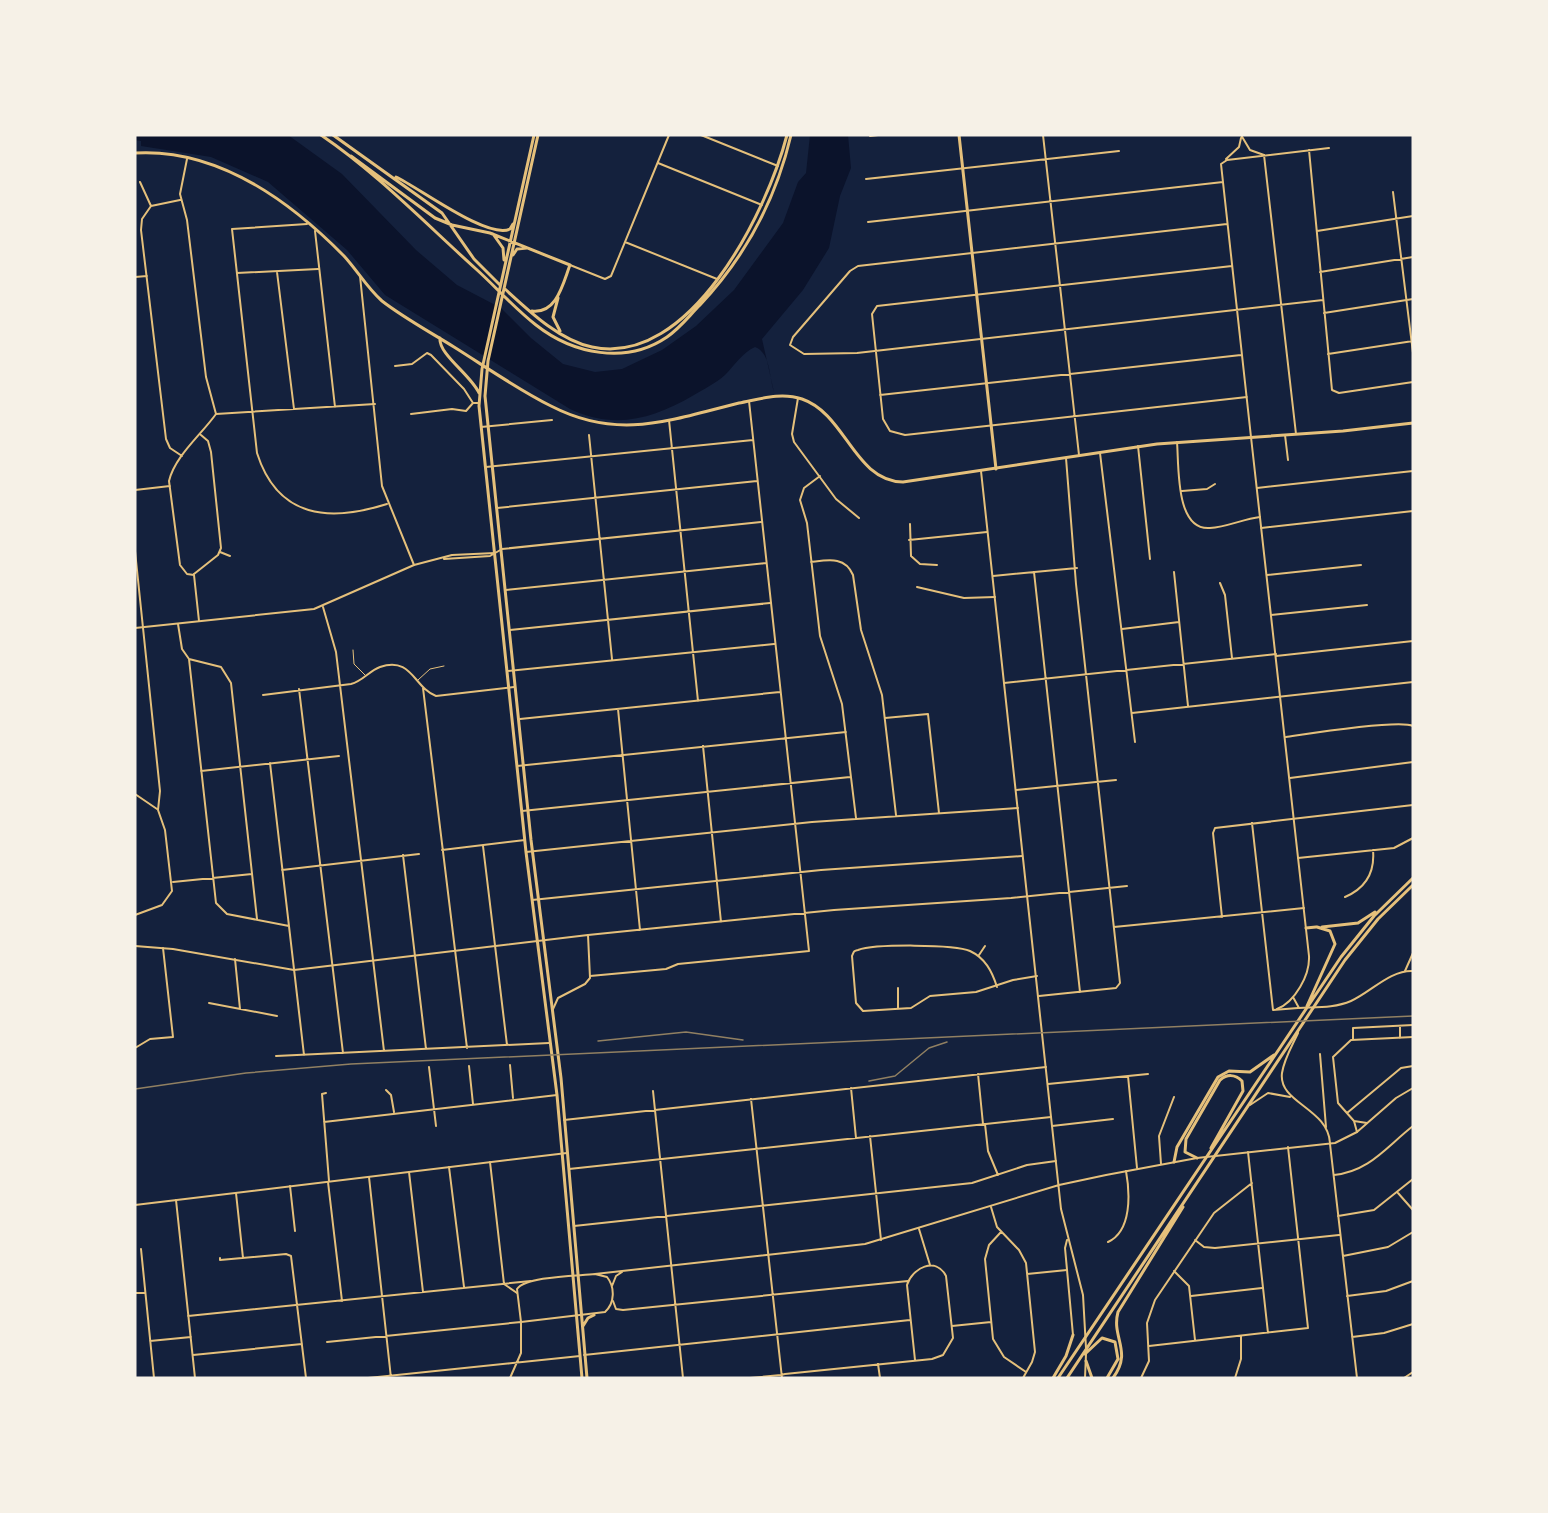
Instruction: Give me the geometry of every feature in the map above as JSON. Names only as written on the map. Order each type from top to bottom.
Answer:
[{"type":"main road","points":[[321,135],[441,221],[490,232],[570,265],[558,294],[553,321],[566,336]]},
{"type":"main road","points":[[333,135],[442,213],[478,263],[528,310],[566,336],[583,344],[621,349],[645,343],[673,326],[717,279],[743,242],[762,205],[778,166],[787,135]]},
{"type":"main road","points":[[536,135],[482,369],[479,403],[526,852],[565,1154],[569,1169],[582,1355]]},
{"type":"main road","points":[[342,150],[540,328],[575,346],[615,354],[641,350],[665,339],[718,285],[741,253],[761,219],[781,173],[792,135]]},
{"type":"main road","points":[[959,135],[996,469]]},
{"type":"main road","points":[[135,153],[161,154],[209,164],[254,182],[271,192],[343,256],[380,299],[533,396],[580,420],[622,426],[669,420],[778,396],[798,398],[814,405],[830,419],[869,468],[887,480],[909,481],[1138,446],[1413,423]]},
{"type":"main road","points":[[387,172],[460,215],[498,231],[510,229],[520,212]]},
{"type":"main road","points":[[490,232],[503,248],[504,271]]},
{"type":"main road","points":[[508,274],[513,241]]},
{"type":"main road","points":[[532,248],[522,248],[514,252],[486,372],[485,396],[528,811],[564,1120],[573,1277],[584,1378]]},
{"type":"main road","points":[[528,310],[546,310],[558,294]]},
{"type":"main road","points":[[440,338],[441,348],[469,376],[479,396]]},
{"type":"main road","points":[[469,376],[478,377],[482,369]]},
{"type":"main road","points":[[1306,928],[1362,921],[1413,878]]},
{"type":"main road","points":[[1067,1378],[1317,1002],[1365,934],[1413,885]]},
{"type":"main road","points":[[1309,1002],[1357,935],[1392,897]]},
{"type":"main road","points":[[1058,1378],[1305,1010],[1335,944],[1330,931],[1317,927]]},
{"type":"main road","points":[[1174,1162],[1177,1147],[1218,1077],[1229,1071],[1250,1072],[1277,1052]]},
{"type":"main road","points":[[1197,1158],[1190,1156],[1184,1149],[1189,1134],[1220,1080],[1227,1076],[1237,1076],[1242,1081],[1243,1091],[1212,1149]]},
{"type":"main road","points":[[1113,1378],[1123,1355],[1117,1322],[1120,1308],[1208,1166]]},
{"type":"main road","points":[[582,1334],[585,1321],[594,1315]]},
{"type":"main road","points":[[1053,1378],[1066,1356],[1073,1335]]},
{"type":"main road","points":[[1071,1372],[1096,1341],[1108,1338],[1116,1342],[1119,1351],[1114,1368],[1107,1378]]},
{"type":"main road","points":[[1086,1361],[1092,1378]]},
{"type":"street","points":[[570,265],[608,278],[669,135]]},
{"type":"street","points":[[701,135],[778,166]]},
{"type":"street","points":[[870,136],[878,135]]},
{"type":"street","points":[[1043,135],[1079,455]]},
{"type":"street","points":[[1241,135],[1250,150],[1264,155]]},
{"type":"street","points":[[1241,135],[1239,147],[1223,161],[1223,182],[1286,737],[1309,966],[1294,994],[1277,1009]]},
{"type":"street","points":[[1223,161],[1329,148]]},
{"type":"street","points":[[1310,150],[1331,388],[1334,392],[1413,382]]},
{"type":"street","points":[[866,179],[1119,151]]},
{"type":"street","points":[[1264,155],[1296,434]]},
{"type":"street","points":[[187,159],[180,200],[187,220],[206,378],[216,414]]},
{"type":"street","points":[[658,163],[762,205]]},
{"type":"street","points":[[140,182],[152,206]]},
{"type":"street","points":[[868,222],[1223,182]]},
{"type":"street","points":[[1393,192],[1413,353]]},
{"type":"street","points":[[180,200],[152,206],[141,224],[166,439],[170,448],[182,456]]},
{"type":"street","points":[[1317,231],[1413,216]]},
{"type":"street","points":[[307,224],[232,229],[255,444],[259,460],[272,483],[290,500],[305,508],[330,515],[355,513],[387,504]]},
{"type":"street","points":[[1227,224],[855,267],[791,340],[790,345],[794,350],[811,354],[876,351],[1323,300]]},
{"type":"street","points":[[315,231],[335,407]]},
{"type":"street","points":[[625,242],[717,279]]},
{"type":"street","points":[[1320,272],[1413,257]]},
{"type":"street","points":[[1232,266],[873,308],[880,395],[883,419],[890,431],[905,435],[1247,397]]},
{"type":"street","points":[[237,273],[318,269]]},
{"type":"street","points":[[277,272],[294,409]]},
{"type":"street","points":[[135,278],[147,276]]},
{"type":"street","points":[[360,276],[382,486],[387,504],[414,565]]},
{"type":"street","points":[[1324,313],[1413,299]]},
{"type":"street","points":[[1328,354],[1412,341]]},
{"type":"street","points":[[395,366],[412,364],[427,353],[464,390],[473,403]]},
{"type":"street","points":[[880,395],[1242,355]]},
{"type":"street","points":[[798,398],[792,438],[840,504],[859,518]]},
{"type":"street","points":[[590,976],[666,969],[678,964],[809,951],[761,522],[751,401]]},
{"type":"street","points":[[411,414],[452,409],[466,411],[473,403],[479,403]]},
{"type":"street","points":[[216,414],[375,404]]},
{"type":"street","points":[[216,414],[172,471],[170,486],[180,565],[187,574],[194,575],[220,552]]},
{"type":"street","points":[[481,427],[552,420]]},
{"type":"street","points":[[669,420],[698,701]]},
{"type":"street","points":[[201,435],[208,441],[211,452],[220,552]]},
{"type":"street","points":[[589,435],[612,660]]},
{"type":"street","points":[[1285,435],[1288,460]]},
{"type":"street","points":[[486,467],[753,440]]},
{"type":"street","points":[[1177,442],[1186,514],[1200,527],[1213,528],[1260,517]]},
{"type":"street","points":[[1138,446],[1150,559]]},
{"type":"street","points":[[1100,452],[1135,742]]},
{"type":"street","points":[[1039,996],[1119,986],[1066,458]]},
{"type":"street","points":[[981,471],[1056,1161],[1067,1240],[1081,1285],[1086,1323],[1084,1378]]},
{"type":"street","points":[[1257,488],[1413,471]]},
{"type":"street","points":[[820,476],[804,488],[800,500],[807,523],[820,636],[841,696],[856,819]]},
{"type":"street","points":[[497,508],[757,481]]},
{"type":"street","points":[[1182,491],[1207,489],[1215,484]]},
{"type":"street","points":[[135,490],[170,486]]},
{"type":"street","points":[[1262,528],[1413,511]]},
{"type":"street","points":[[135,628],[323,607],[414,565],[470,553],[495,553],[502,549],[761,522]]},
{"type":"street","points":[[910,524],[910,553],[916,562],[937,565]]},
{"type":"street","points":[[909,540],[988,532]]},
{"type":"street","points":[[135,551],[160,791],[158,809],[165,830],[172,882],[172,891],[166,902],[135,915]]},
{"type":"street","points":[[220,552],[230,556]]},
{"type":"street","points":[[811,562],[838,561],[851,571],[861,630],[880,686],[896,816]]},
{"type":"street","points":[[506,590],[766,563]]},
{"type":"street","points":[[1267,575],[1361,565]]},
{"type":"street","points":[[993,576],[1077,568]]},
{"type":"street","points":[[1034,572],[1080,992]]},
{"type":"street","points":[[1174,572],[1188,706]]},
{"type":"street","points":[[194,575],[200,621]]},
{"type":"street","points":[[1220,583],[1225,595],[1232,658]]},
{"type":"street","points":[[917,587],[964,598],[995,597]]},
{"type":"street","points":[[510,630],[770,603]]},
{"type":"street","points":[[1271,615],[1366,605]]},
{"type":"street","points":[[323,607],[336,652],[384,1051]]},
{"type":"street","points":[[1122,628],[1179,622]]},
{"type":"street","points":[[178,624],[182,649],[189,659],[196,663],[216,664],[230,678],[257,920]]},
{"type":"street","points":[[1004,683],[1413,641]]},
{"type":"street","points":[[507,671],[774,644]]},
{"type":"street","points":[[189,659],[214,899],[220,910],[227,914],[289,926]]},
{"type":"street","points":[[263,695],[355,683],[381,667],[396,665],[407,669],[423,688],[466,1048]]},
{"type":"street","points":[[1131,712],[1413,682]]},
{"type":"street","points":[[423,688],[436,696],[516,687]]},
{"type":"street","points":[[298,689],[343,1053]]},
{"type":"street","points":[[519,719],[780,692]]},
{"type":"street","points":[[618,709],[640,930]]},
{"type":"street","points":[[885,718],[928,714],[939,813]]},
{"type":"street","points":[[1286,737],[1412,726]]},
{"type":"street","points":[[517,766],[846,732]]},
{"type":"street","points":[[703,746],[721,922]]},
{"type":"street","points":[[201,771],[339,756]]},
{"type":"street","points":[[1290,778],[1413,762]]},
{"type":"street","points":[[270,763],[304,1055]]},
{"type":"street","points":[[522,812],[851,777]]},
{"type":"street","points":[[1016,790],[1116,780]]},
{"type":"street","points":[[135,794],[158,809]]},
{"type":"street","points":[[1222,917],[1213,829],[1413,805]]},
{"type":"street","points":[[526,852],[794,824],[1018,808]]},
{"type":"street","points":[[1252,823],[1273,1010],[1346,1003],[1406,971],[1413,971]]},
{"type":"street","points":[[1298,858],[1399,846],[1413,838]]},
{"type":"street","points":[[442,850],[525,840]]},
{"type":"street","points":[[483,846],[507,1046]]},
{"type":"street","points":[[1345,897],[1357,890],[1372,873],[1372,850]]},
{"type":"street","points":[[282,870],[419,854]]},
{"type":"street","points":[[403,855],[426,1050]]},
{"type":"street","points":[[532,900],[800,873],[1023,856]]},
{"type":"street","points":[[172,882],[252,874]]},
{"type":"street","points":[[135,946],[163,948],[294,970],[544,940],[804,913],[1028,897],[1127,886]]},
{"type":"street","points":[[1114,927],[1304,908]]},
{"type":"street","points":[[553,1018],[558,998],[585,984],[590,976],[588,936]]},
{"type":"street","points":[[997,987],[989,967],[978,955],[953,946],[860,949],[854,952],[852,958],[857,1005],[866,1011],[914,1007],[930,996],[970,993],[997,987],[1019,979],[1037,976]]},
{"type":"street","points":[[978,955],[985,946]]},
{"type":"street","points":[[135,1048],[150,1039],[173,1037],[163,948]]},
{"type":"street","points":[[1406,971],[1413,953]]},
{"type":"street","points":[[235,959],[240,1009]]},
{"type":"street","points":[[898,988],[898,1009]]},
{"type":"street","points":[[1294,994],[1294,1001],[1299,1008]]},
{"type":"street","points":[[209,1003],[277,1016]]},
{"type":"street","points":[[1301,1025],[1282,1073],[1284,1088],[1312,1111],[1326,1127]]},
{"type":"street","points":[[1353,1040],[1353,1028],[1413,1025]]},
{"type":"street","points":[[1400,1026],[1400,1038]]},
{"type":"street","points":[[1357,1132],[1354,1120],[1337,1099],[1332,1061],[1346,1044],[1353,1040],[1413,1037]]},
{"type":"street","points":[[276,1056],[550,1043]]},
{"type":"street","points":[[1320,1054],[1326,1127],[1334,1175],[1357,1378]]},
{"type":"street","points":[[510,1065],[513,1100]]},
{"type":"street","points":[[468,1066],[473,1104]]},
{"type":"street","points":[[1347,1113],[1401,1068],[1413,1066]]},
{"type":"street","points":[[429,1067],[436,1126]]},
{"type":"street","points":[[564,1120],[1046,1067]]},
{"type":"street","points":[[978,1074],[989,1154],[998,1175]]},
{"type":"street","points":[[1048,1084],[1148,1074]]},
{"type":"street","points":[[1128,1076],[1137,1169]]},
{"type":"street","points":[[851,1088],[856,1138]]},
{"type":"street","points":[[188,1316],[573,1277],[881,1240],[1059,1185],[1197,1158],[1330,1144],[1357,1132],[1396,1098],[1413,1088]]},
{"type":"street","points":[[386,1090],[391,1095],[394,1113]]},
{"type":"street","points":[[653,1090],[683,1378]]},
{"type":"street","points":[[1245,1110],[1268,1093],[1296,1099]]},
{"type":"street","points":[[326,1094],[322,1094],[324,1122],[342,1301]]},
{"type":"street","points":[[324,1122],[557,1095]]},
{"type":"street","points":[[1161,1164],[1159,1136],[1174,1097]]},
{"type":"street","points":[[751,1100],[782,1376]]},
{"type":"street","points":[[569,1169],[1051,1117]]},
{"type":"street","points":[[1052,1126],[1113,1119]]},
{"type":"street","points":[[1354,1120],[1367,1123]]},
{"type":"street","points":[[1334,1175],[1355,1171],[1367,1165],[1413,1126]]},
{"type":"street","points":[[870,1136],[881,1240]]},
{"type":"street","points":[[1149,1346],[1308,1328],[1288,1147]]},
{"type":"street","points":[[1248,1152],[1268,1333]]},
{"type":"street","points":[[135,1205],[565,1154]]},
{"type":"street","points":[[574,1226],[978,1182],[1027,1165],[1056,1161]]},
{"type":"street","points":[[490,1162],[504,1284],[517,1293]]},
{"type":"street","points":[[449,1167],[464,1287]]},
{"type":"street","points":[[1108,1242],[1117,1236],[1127,1211],[1129,1191],[1126,1171]]},
{"type":"street","points":[[409,1172],[423,1292]]},
{"type":"street","points":[[369,1177],[391,1377]]},
{"type":"street","points":[[1338,1216],[1374,1210],[1413,1179]]},
{"type":"street","points":[[1141,1378],[1149,1361],[1147,1323],[1150,1310],[1214,1213],[1252,1183]]},
{"type":"street","points":[[290,1186],[295,1231]]},
{"type":"street","points":[[236,1193],[243,1258]]},
{"type":"street","points":[[1398,1193],[1413,1210]]},
{"type":"street","points":[[176,1200],[195,1378]]},
{"type":"street","points":[[991,1207],[1000,1232],[1022,1254],[1027,1274],[1035,1352],[1023,1378]]},
{"type":"street","points":[[919,1229],[930,1265]]},
{"type":"street","points":[[1000,1232],[989,1245],[985,1258],[991,1322],[998,1350],[1026,1372]]},
{"type":"street","points":[[1343,1256],[1388,1247],[1413,1233]]},
{"type":"street","points":[[1195,1240],[1211,1248],[1340,1235]]},
{"type":"street","points":[[1067,1240],[1065,1248],[1073,1335]]},
{"type":"street","points":[[141,1249],[154,1378]]},
{"type":"street","points":[[220,1258],[220,1260],[286,1254],[291,1256],[306,1378]]},
{"type":"street","points":[[750,1378],[936,1358],[946,1352],[952,1342],[952,1326],[946,1276],[942,1269],[930,1265],[918,1269],[908,1281],[915,1360]]},
{"type":"street","points":[[612,1286],[616,1276],[625,1270]]},
{"type":"street","points":[[1027,1274],[1067,1270]]},
{"type":"street","points":[[1174,1271],[1188,1283],[1195,1341]]},
{"type":"street","points":[[595,1274],[607,1277],[612,1286],[613,1300],[618,1311],[908,1281]]},
{"type":"street","points":[[510,1378],[518,1362],[522,1340],[517,1293],[519,1285],[532,1281]]},
{"type":"street","points":[[1347,1296],[1386,1291],[1413,1281]]},
{"type":"street","points":[[1191,1296],[1263,1288]]},
{"type":"street","points":[[135,1293],[145,1292]]},
{"type":"street","points":[[327,1342],[594,1315],[606,1312],[613,1300]]},
{"type":"street","points":[[368,1378],[910,1320]]},
{"type":"street","points":[[952,1326],[991,1322]]},
{"type":"street","points":[[1352,1337],[1384,1333],[1413,1324]]},
{"type":"street","points":[[1235,1378],[1241,1359],[1240,1336]]},
{"type":"street","points":[[150,1341],[191,1337]]},
{"type":"street","points":[[193,1355],[302,1344]]},
{"type":"street","points":[[878,1364],[880,1378]]},
{"type":"street","points":[[1404,1378],[1413,1372]]},
{"type":"lane","points":[[353,650],[354,664],[366,676]]},
{"type":"lane","points":[[418,680],[430,669],[444,666]]},
{"type":"water","points":[[135,135],[288,135],[342,174],[416,250],[457,285],[501,308],[531,338],[563,364],[595,372],[622,369],[662,350],[696,326],[734,290],[783,223],[798,182],[806,173],[810,135],[848,135],[851,168],[840,196],[829,248],[803,290],[762,339],[767,361],[760,350],[755,347],[721,378],[679,403],[649,416],[618,420],[603,419],[570,409],[385,295],[347,250],[268,182],[211,157],[141,146],[141,141],[135,140]]},
{"type":"railway","points":[[135,1089],[246,1073],[351,1064],[1413,1016]]},
{"type":"railway","points":[[598,1041],[686,1032],[743,1040]]},
{"type":"railway","points":[[869,1081],[895,1076],[929,1048],[947,1042]]}]
